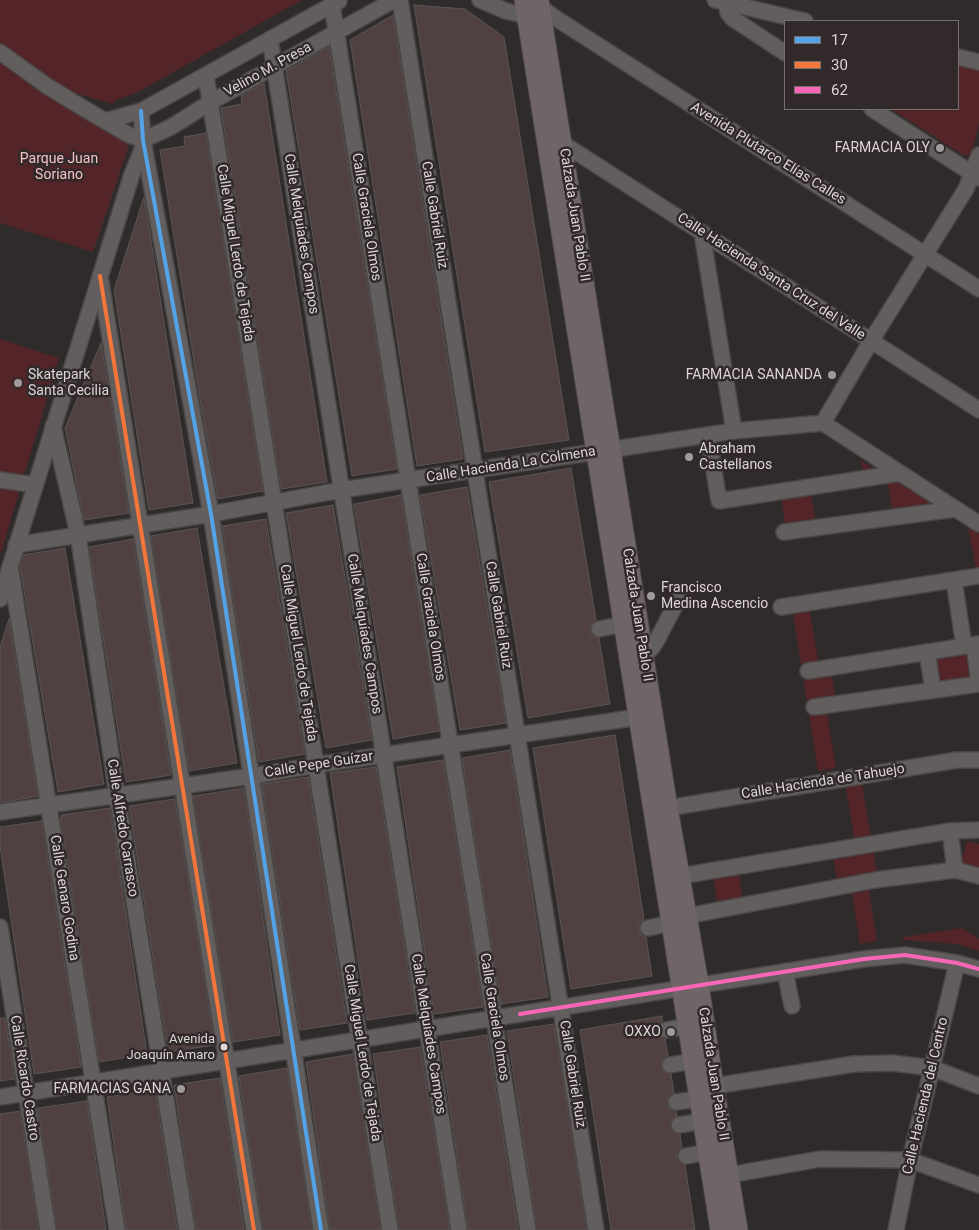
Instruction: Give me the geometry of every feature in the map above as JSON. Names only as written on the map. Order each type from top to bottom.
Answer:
[{"type":"main road","name":"Calzada Juan Pablo II","points":[[537,9],[562,143],[604,451],[624,624],[639,717],[690,986],[714,1086],[738,1230]]},
{"type":"main road","name":"Calzada Juan Pablo II","points":[[537,9],[604,451],[644,654],[680,876],[679,920]]},
{"type":"main road","name":"Calzada Juan Pablo II","points":[[690,986],[688,1026],[720,1230]]},
{"type":"street","name":"Velino M. Presa","points":[[143,142],[394,0]]},
{"type":"street","name":"Calle Gabriel Ruiz","points":[[400,0],[596,1230]]},
{"type":"street","points":[[480,0],[496,7],[537,9]]},
{"type":"street","points":[[720,1],[801,20]]},
{"type":"street","points":[[720,1],[732,18],[784,52]]},
{"type":"street","name":"Calle Graciela Olmos","points":[[337,2],[337,32],[528,1230]]},
{"type":"street","points":[[105,121],[141,111],[337,2]]},
{"type":"street","name":"Avenida Plutarco Elías Calles","points":[[537,9],[979,288]]},
{"type":"street","name":"Calle Melquíades Campos","points":[[270,39],[459,1230]]},
{"type":"street","points":[[0,52],[47,86],[128,135],[143,142]]},
{"type":"street","points":[[959,57],[979,62]]},
{"type":"street","name":"Calle Miguel Lerdo de Tejada","points":[[206,76],[390,1230]]},
{"type":"street","points":[[874,110],[976,176]]},
{"type":"street","points":[[141,111],[143,142],[211,514],[321,1230]]},
{"type":"street","points":[[0,599],[143,142]]},
{"type":"street","name":"Calle Hacienda Santa Cruz del Valle","points":[[562,143],[979,410]]},
{"type":"street","points":[[979,155],[976,176],[871,341],[824,423],[979,524]]},
{"type":"street","points":[[702,233],[734,431]]},
{"type":"street","points":[[100,276],[254,1230]]},
{"type":"street","name":"Calle Hacienda La Colmena","points":[[16,544],[141,523],[211,514],[342,490],[734,431],[824,423]]},
{"type":"street","name":"Calle Alfredo Carrasco","points":[[54,426],[78,534],[116,795],[186,1230]]},
{"type":"street","points":[[708,435],[719,501],[900,473]]},
{"type":"street","points":[[0,480],[35,485]]},
{"type":"street","points":[[784,532],[955,509]]},
{"type":"street","name":"Calle Genaro Godina","points":[[10,566],[116,1230]]},
{"type":"street","points":[[781,608],[979,576]]},
{"type":"street","points":[[814,708],[979,683],[972,645],[954,580]]},
{"type":"street","points":[[644,654],[652,648],[657,640],[680,596]]},
{"type":"street","points":[[599,629],[624,624]]},
{"type":"street","points":[[808,671],[972,645]]},
{"type":"street","points":[[928,652],[933,690]]},
{"type":"street","name":"Calle Pepe Guízar","points":[[0,812],[639,717]]},
{"type":"street","name":"Calle Hacienda de Tahuejo","points":[[668,808],[957,760],[979,760]]},
{"type":"street","points":[[680,876],[950,831],[979,830]]},
{"type":"street","points":[[950,831],[955,870]]},
{"type":"street","points":[[648,928],[851,883],[955,870],[979,876]]},
{"type":"street","name":"Calle Ricardo Castro","points":[[0,927],[48,1230]]},
{"type":"street","points":[[0,1098],[864,959],[905,956],[957,963],[979,969]]},
{"type":"street","name":"Calle Hacienda del Centro","points":[[896,1230],[910,1160],[957,963]]},
{"type":"street","points":[[785,971],[792,1006]]},
{"type":"street","points":[[666,1030],[688,1026]]},
{"type":"street","points":[[670,1064],[693,1061]]},
{"type":"street","points":[[714,1086],[854,1064],[893,1063],[932,1068],[979,1086]]},
{"type":"street","points":[[676,1102],[699,1099]]},
{"type":"street","points":[[679,1125],[703,1121]]},
{"type":"street","points":[[686,1156],[708,1152]]},
{"type":"street","points":[[729,1175],[820,1159],[910,1160],[979,1186]]},
{"type":"green space","points":[[0,0],[302,0],[136,93],[116,100],[113,104],[78,94],[49,80],[0,44]]},
{"type":"green space","name":"Parque Juan Soriano","points":[[0,62],[103,123],[129,145],[93,252],[0,223]]},
{"type":"green space","points":[[959,63],[979,67],[979,123],[972,153],[965,156],[893,110],[959,110]]},
{"type":"green space","points":[[0,339],[59,358],[0,556]]},
{"type":"green space","points":[[861,461],[942,508],[893,514],[887,480],[865,483]]},
{"type":"green space","points":[[811,492],[816,525],[786,529],[781,497]]},
{"type":"green space","points":[[968,528],[979,534],[979,567],[976,567]]},
{"type":"green space","points":[[810,611],[819,667],[830,666],[837,705],[826,708],[836,768],[818,771],[793,614]]},
{"type":"green space","points":[[971,648],[976,680],[935,686],[931,654]]},
{"type":"green space","points":[[861,779],[879,884],[868,886],[877,941],[860,944],[851,888],[839,889],[831,846],[855,842],[845,782]]},
{"type":"green space","points":[[967,841],[979,844],[979,869],[961,864]]},
{"type":"green space","points":[[738,869],[743,901],[718,905],[712,873]]},
{"type":"green space","points":[[962,928],[979,939],[979,951],[958,944],[903,940],[903,937]]},
{"type":"building","points":[[414,5],[465,9],[504,37],[569,440],[485,452]]},
{"type":"building","points":[[393,15],[463,459],[417,466],[350,40]]},
{"type":"building","points":[[329,47],[397,469],[352,476],[286,71]]},
{"type":"building","points":[[264,83],[327,482],[281,489],[221,108],[242,104],[241,96]]},
{"type":"building","points":[[206,133],[263,491],[218,499],[160,150],[185,146],[184,137]]},
{"type":"building","points":[[144,197],[193,503],[149,510],[114,290]]},
{"type":"building","points":[[101,343],[129,513],[84,520],[65,428]]},
{"type":"building","points":[[571,468],[596,620],[590,626],[590,630],[592,636],[599,638],[610,704],[528,718],[489,482]]},
{"type":"building","points":[[467,487],[506,723],[460,730],[420,495]]},
{"type":"building","points":[[401,495],[439,731],[393,739],[354,504]]},
{"type":"building","points":[[333,505],[372,740],[326,748],[286,513]]},
{"type":"building","points":[[266,519],[305,754],[259,762],[222,526]]},
{"type":"building","points":[[197,528],[237,763],[189,771],[151,536]]},
{"type":"building","points":[[133,539],[171,775],[126,782],[89,547]]},
{"type":"building","points":[[65,548],[104,784],[58,792],[20,566],[23,555]]},
{"type":"building","points":[[9,619],[38,796],[0,803],[0,647]]},
{"type":"building","points":[[615,735],[644,920],[639,925],[639,930],[641,935],[646,937],[652,976],[571,989],[533,748]]},
{"type":"building","points":[[510,750],[548,997],[501,1004],[462,758]]},
{"type":"building","points":[[443,760],[483,1007],[434,1014],[397,767]]},
{"type":"building","points":[[376,767],[415,1013],[367,1020],[330,773]]},
{"type":"building","points":[[308,777],[347,1023],[300,1030],[262,784]]},
{"type":"building","points":[[244,788],[280,1035],[233,1042],[193,796]]},
{"type":"building","points":[[175,799],[215,1045],[168,1052],[129,806]]},
{"type":"building","points":[[110,808],[147,1054],[99,1062],[60,818],[62,818],[61,815]]},
{"type":"building","points":[[42,821],[81,1067],[34,1074],[0,846],[0,827]]},
{"type":"building","points":[[662,1016],[662,1022],[657,1026],[657,1031],[659,1036],[665,1039],[668,1056],[661,1061],[661,1066],[663,1071],[671,1074],[674,1093],[668,1098],[667,1104],[669,1108],[676,1111],[677,1116],[673,1118],[670,1126],[672,1131],[680,1134],[682,1148],[677,1152],[677,1157],[679,1162],[685,1165],[695,1230],[611,1230],[580,1030]]},
{"type":"building","points":[[0,1018],[5,1018],[15,1079],[0,1081]]},
{"type":"building","points":[[554,1024],[587,1230],[537,1230],[507,1031]]},
{"type":"building","points":[[487,1035],[518,1230],[468,1230],[440,1042]]},
{"type":"building","points":[[420,1047],[450,1230],[399,1230],[373,1054]]},
{"type":"building","points":[[353,1054],[381,1230],[330,1230],[306,1062]]},
{"type":"building","points":[[287,1068],[312,1230],[263,1230],[239,1076]]},
{"type":"building","points":[[220,1078],[244,1230],[196,1230],[174,1085]]},
{"type":"building","points":[[155,1090],[177,1230],[126,1230],[107,1097]]},
{"type":"building","points":[[87,1101],[106,1230],[57,1230],[38,1108]]},
{"type":"building","points":[[20,1111],[39,1230],[0,1230],[0,1114]]},
{"type":"transit line","name":"17","points":[[141,111],[143,140],[211,514],[321,1230]]},
{"type":"transit line","name":"30","points":[[100,276],[254,1230]]},
{"type":"transit line","name":"62","points":[[520,1014],[864,959],[905,955],[957,963],[979,969]]},
{"type":"place","name":"FARMACIA OLY","points":[[940,148]]},
{"type":"place","name":"FARMACIA SANANDA","points":[[832,375]]},
{"type":"place","name":"Skatepark Santa Cecilia","points":[[18,383]]},
{"type":"place","name":"Abraham Castellanos","points":[[689,457]]},
{"type":"place","name":"Francisco Medina Ascencio","points":[[651,596]]},
{"type":"place","name":"OXXO","points":[[671,1032]]},
{"type":"place","name":"Avenida Joaquín Amaro","points":[[224,1047]]},
{"type":"place","name":"FARMACIAS GANA","points":[[181,1089]]}]
